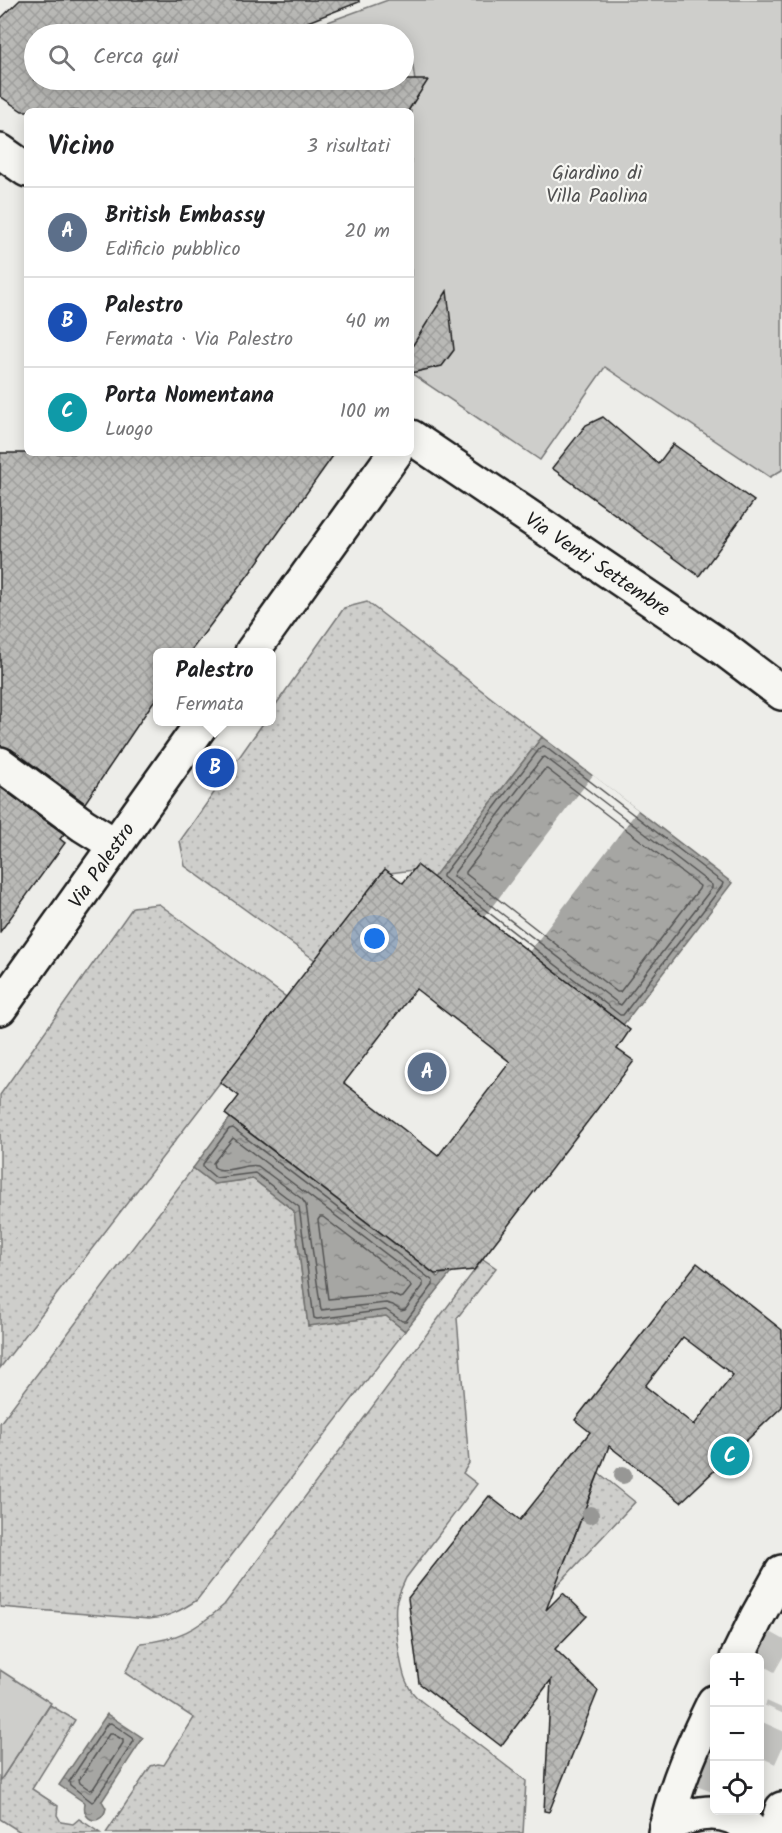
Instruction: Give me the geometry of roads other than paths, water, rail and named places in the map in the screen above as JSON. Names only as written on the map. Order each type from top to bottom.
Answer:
[{"type":"main road","points":[[0,152],[24,168]]},
{"type":"main road","name":"Via Venti Settembre","points":[[414,439],[724,649],[782,693]]},
{"type":"main road","points":[[255,648],[393,456]]},
{"type":"main road","name":"Via Palestro","points":[[0,1008],[200,726]]},
{"type":"main road","points":[[0,764],[83,825],[115,844]]},
{"type":"main road","points":[[740,1653],[782,1572]]},
{"type":"main road","points":[[665,1830],[689,1758],[712,1707]]},
{"type":"main road","points":[[775,1833],[782,1809]]},
{"type":"main road","points":[[665,1830],[689,1815],[712,1813],[743,1822],[753,1833]]},
{"type":"water","points":[[542,737],[732,883],[623,1025],[433,878]]},
{"type":"water","points":[[230,1118],[438,1277],[441,1274],[451,1273],[405,1331],[386,1316],[308,1326],[294,1211],[253,1179],[214,1184],[193,1168]]},
{"type":"water","points":[[107,1714],[143,1738],[102,1801],[106,1808],[104,1814],[97,1820],[92,1820],[86,1814],[85,1803],[59,1785]]},
{"type":"tunnel","points":[[764,1657],[782,1625]]},
{"type":"tunnel","points":[[764,1748],[782,1708]]},
{"type":"tunnel","points":[[682,1833],[710,1759]]},
{"type":"place","name":"Palestro","points":[[215,768]]},
{"type":"place","name":"British Embassy","points":[[427,1072]]},
{"type":"place","name":"Porta Nomentana","points":[[730,1456]]},
{"type":"park label","name":"Giardino di Villa Paolina","points":[[597,184]]}]
